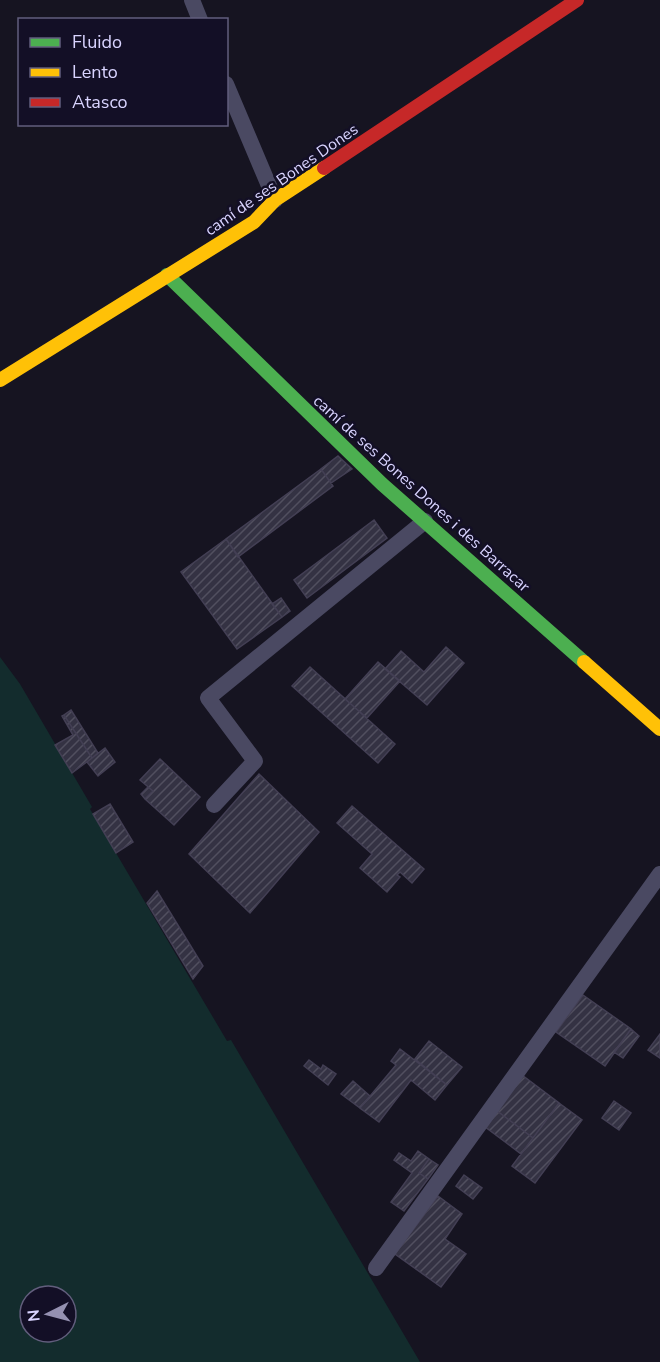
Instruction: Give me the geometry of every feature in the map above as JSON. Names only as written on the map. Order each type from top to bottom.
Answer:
[{"type":"street","name":"camí de ses Bones Dones","points":[[0,380],[254,222],[274,200],[577,0]]},
{"type":"street","name":"camí de ses Bones Dones i des Barracar","points":[[167,275],[374,476],[660,729]]},
{"type":"lane","points":[[192,0],[199,18]]},
{"type":"lane","points":[[228,89],[274,200]]},
{"type":"lane","points":[[214,805],[255,761],[208,698],[425,521]]},
{"type":"lane","points":[[376,1268],[660,874]]},
{"type":"green space","points":[[0,657],[20,684],[92,807],[90,809],[227,1041],[231,1040],[420,1362],[0,1362]]},
{"type":"building","points":[[338,456],[352,469],[331,483],[321,469]]},
{"type":"building","points":[[321,469],[333,486],[238,557],[226,539]]},
{"type":"building","points":[[374,520],[387,538],[307,598],[294,580]]},
{"type":"building","points":[[226,539],[282,617],[237,649],[181,572]]},
{"type":"building","points":[[281,598],[290,611],[282,617],[272,604]]},
{"type":"building","points":[[446,647],[464,663],[427,705],[385,669],[401,651],[424,672]]},
{"type":"building","points":[[378,662],[400,681],[367,718],[345,699]]},
{"type":"building","points":[[310,667],[395,744],[378,763],[292,686]]},
{"type":"building","points":[[71,710],[98,753],[92,758],[64,715]]},
{"type":"building","points":[[64,715],[92,758],[72,773],[55,745],[73,735],[62,716]]},
{"type":"building","points":[[105,748],[115,762],[98,776],[87,762]]},
{"type":"building","points":[[160,759],[200,797],[174,825],[145,799],[153,791],[140,780]]},
{"type":"building","points":[[259,774],[319,832],[250,913],[189,854]]},
{"type":"building","points":[[148,787],[153,791],[145,799],[141,794]]},
{"type":"building","points":[[110,804],[133,842],[116,853],[93,814]]},
{"type":"building","points":[[352,806],[424,869],[412,883],[400,872],[397,875],[400,877],[387,892],[360,868],[372,854],[337,823]]},
{"type":"building","points":[[157,891],[203,966],[193,979],[147,903]]},
{"type":"building","points":[[583,995],[631,1029],[605,1066],[556,1032]]},
{"type":"building","points":[[631,1029],[639,1036],[623,1058],[614,1052]]},
{"type":"building","points":[[660,1034],[660,1058],[648,1050]]},
{"type":"building","points":[[429,1041],[462,1067],[447,1085],[415,1059]]},
{"type":"building","points":[[400,1049],[447,1085],[435,1100],[411,1080],[379,1122],[360,1108],[396,1065],[391,1061]]},
{"type":"building","points":[[309,1060],[321,1069],[323,1065],[336,1074],[328,1085],[304,1066]]},
{"type":"building","points":[[522,1075],[559,1103],[533,1138],[496,1110]]},
{"type":"building","points":[[353,1081],[370,1096],[360,1108],[341,1094]]},
{"type":"building","points":[[614,1101],[631,1113],[619,1130],[602,1118]]},
{"type":"building","points":[[559,1103],[582,1120],[535,1183],[512,1166]]},
{"type":"building","points":[[496,1110],[533,1138],[521,1154],[484,1126]]},
{"type":"building","points":[[418,1151],[429,1159],[419,1173],[428,1179],[404,1211],[391,1202],[412,1173],[394,1160],[399,1153],[411,1161]]},
{"type":"building","points":[[429,1159],[438,1165],[428,1179],[419,1173]]},
{"type":"building","points":[[464,1175],[482,1188],[473,1199],[456,1186]]},
{"type":"building","points":[[438,1196],[462,1214],[445,1239],[466,1254],[441,1287],[395,1254]]},
{"type":"traffic: fast","points":[[167,275],[382,484],[584,662]]},
{"type":"traffic: slow","points":[[0,380],[254,222],[275,200],[324,168]]},
{"type":"traffic: slow","points":[[584,662],[660,729]]},
{"type":"traffic: jam","points":[[324,168],[577,0]]}]
